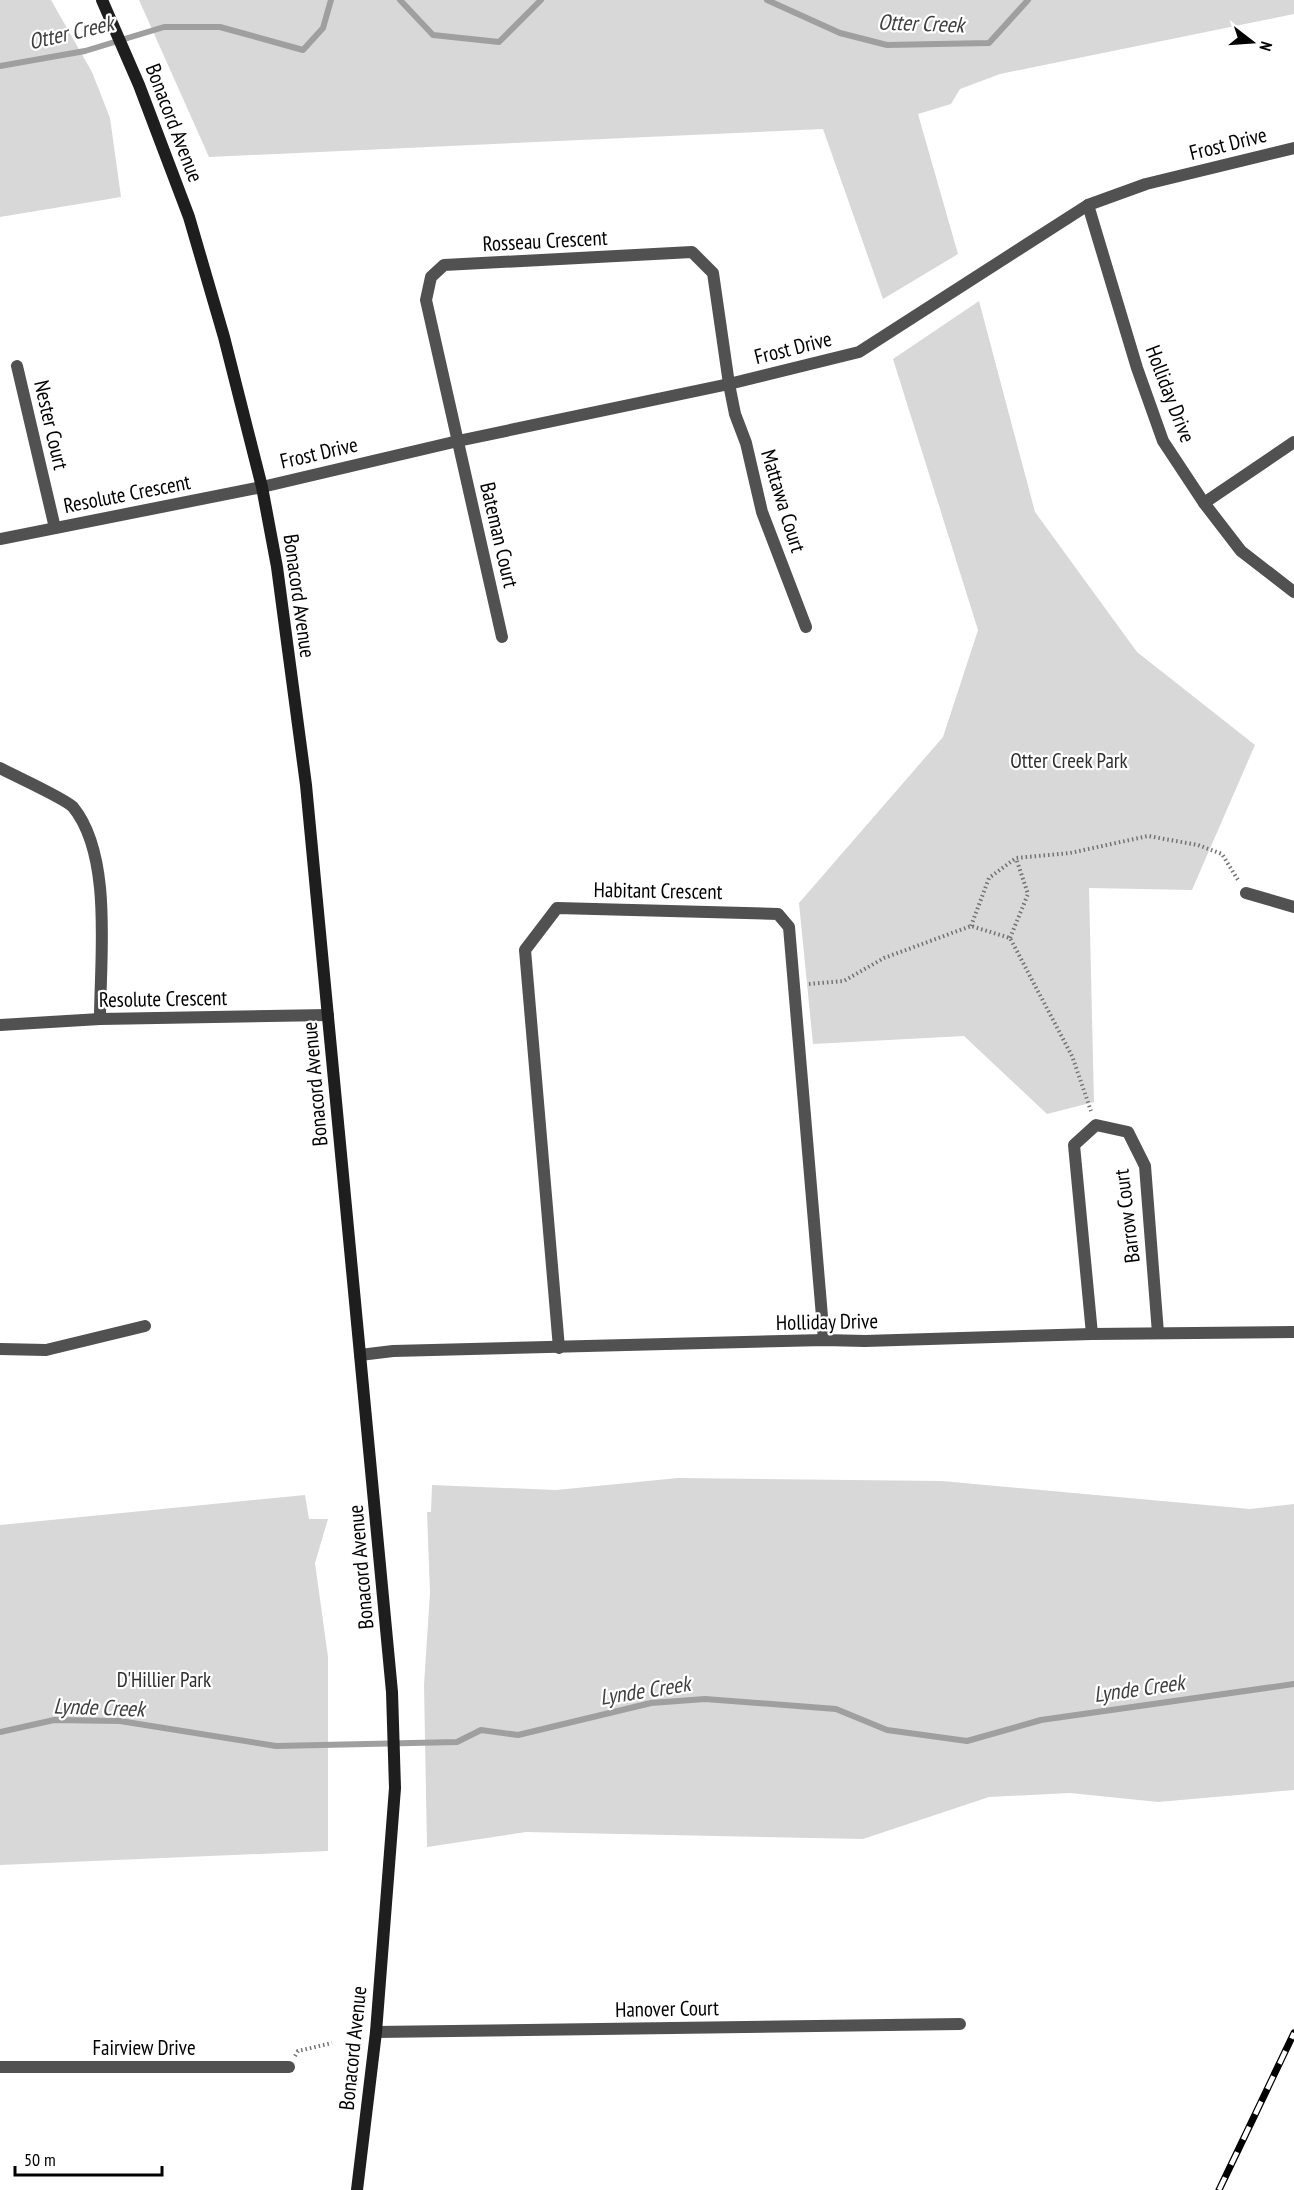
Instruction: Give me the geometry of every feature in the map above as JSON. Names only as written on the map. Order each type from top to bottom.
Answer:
[{"type":"street","name":"Bonacord Avenue","points":[[103,3],[139,85],[189,217],[224,337],[262,486],[277,567],[306,785],[392,1692],[395,1788],[376,2032],[357,2190]]},
{"type":"street","name":"Frost Drive","points":[[262,486],[458,441],[729,384],[859,352],[1088,205],[1146,184],[1294,148]]},
{"type":"street","name":"Holliday Drive","points":[[1088,205],[1137,368],[1163,441],[1204,503],[1241,551],[1294,592]]},
{"type":"street","name":"Rosseau Crescent","points":[[458,441],[426,300],[431,276],[444,266],[692,252],[713,273],[729,384]]},
{"type":"street","name":"Nester Court","points":[[17,366],[55,528]]},
{"type":"street","name":"Mattawa Court","points":[[729,384],[762,512],[806,627]]},
{"type":"street","name":"Bateman Court","points":[[458,441],[502,637]]},
{"type":"street","points":[[1204,503],[1294,442]]},
{"type":"street","name":"Resolute Crescent","points":[[0,539],[262,486]]},
{"type":"street","points":[[0,768],[72,806],[92,840],[101,886],[100,1019]]},
{"type":"street","points":[[1246,893],[1294,907]]},
{"type":"street","name":"Habitant Crescent","points":[[559,1348],[525,950],[557,908],[778,914],[789,927],[824,1340]]},
{"type":"street","name":"Resolute Crescent","points":[[0,1025],[100,1019],[328,1015]]},
{"type":"street","points":[[1092,1334],[1074,1145],[1096,1125]]},
{"type":"street","name":"Barrow Court","points":[[1096,1125],[1128,1132],[1145,1166],[1158,1333]]},
{"type":"street","points":[[0,1349],[46,1350],[145,1326]]},
{"type":"street","name":"Holliday Drive","points":[[360,1355],[393,1351],[824,1340],[1294,1332]]},
{"type":"street","name":"Hanover Court","points":[[376,2032],[960,2024]]},
{"type":"street","name":"Fairview Drive","points":[[0,2067],[289,2067]]},
{"type":"path","points":[[971,926],[989,878],[1016,858],[1070,854],[1148,837],[1198,845],[1222,854],[1246,893]]},
{"type":"path","points":[[1010,938],[1028,894],[1016,858]]},
{"type":"path","points":[[793,986],[844,981],[884,958],[971,926],[1010,938],[1072,1056],[1096,1125]]},
{"type":"path","points":[[289,2067],[298,2051],[332,2043]]},
{"type":"green space","points":[[0,0],[51,0],[92,72],[110,118],[121,197],[0,217]]},
{"type":"green space","points":[[139,0],[1294,0],[1294,14],[1000,74],[960,89],[951,104],[918,114],[958,254],[883,299],[823,129],[209,157]]},
{"type":"green space","name":"Otter Creek Park","points":[[979,301],[1035,512],[1137,652],[1255,745],[1192,890],[1089,888],[1094,1102],[1047,1114],[964,1036],[813,1044],[799,903],[943,737],[978,630],[893,359]]},
{"type":"green space","points":[[678,1478],[942,1481],[1250,1509],[1294,1504],[1294,1790],[1158,1802],[1070,1793],[989,1797],[863,1839],[526,1832],[427,1847],[424,1685],[430,1593],[427,1512],[431,1512],[432,1485],[556,1490]]},
{"type":"green space","name":"D'Hillier Park","points":[[305,1495],[309,1519],[328,1519],[315,1563],[328,1657],[328,1851],[0,1865],[0,1525]]},
{"type":"waterway","name":"Otter Creek","points":[[0,66],[85,51],[164,27],[220,27],[303,50],[323,28],[331,0]]},
{"type":"waterway","name":"Otter Creek","points":[[400,0],[433,35],[499,42],[541,0]]},
{"type":"waterway","name":"Otter Creek","points":[[767,0],[840,33],[887,45],[989,43],[1028,0]]},
{"type":"waterway","name":"Lynde Creek","points":[[0,1732],[54,1720],[120,1721],[276,1746],[457,1742],[481,1730],[518,1735],[651,1703],[705,1699],[836,1709],[887,1730],[967,1741],[1041,1720],[1294,1684]]},
{"type":"railway","points":[[1219,2190],[1294,2033]]}]
